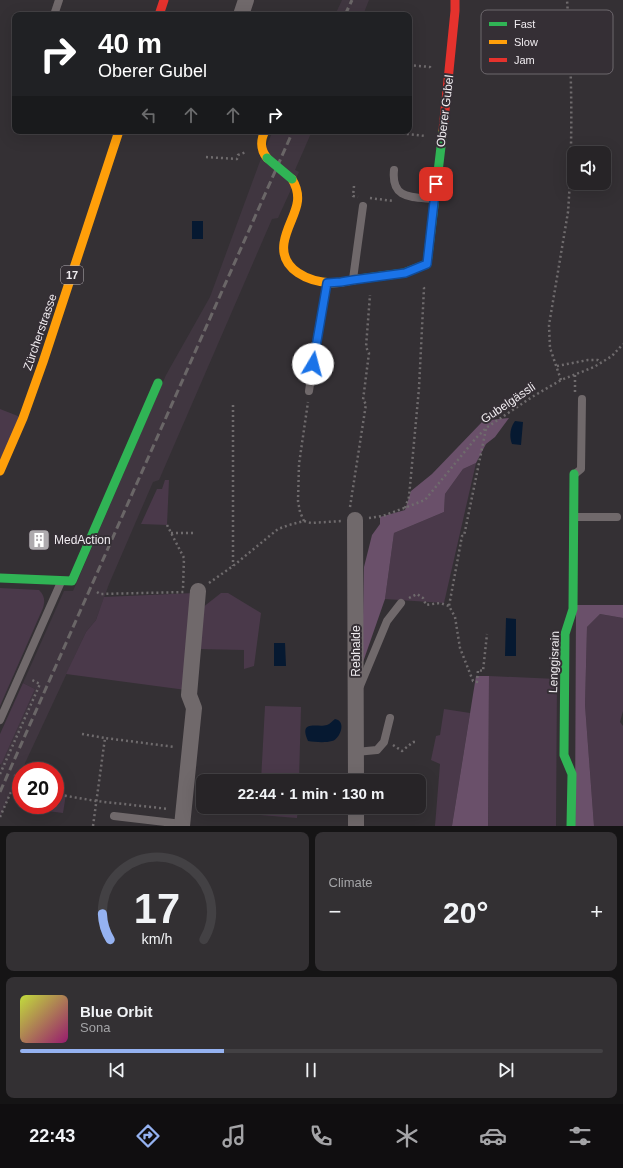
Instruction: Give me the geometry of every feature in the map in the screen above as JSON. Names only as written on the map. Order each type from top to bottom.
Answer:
[{"type":"street","points":[[160,12],[164,0]]},
{"type":"street","points":[[242,12],[246,0]]},
{"type":"street","name":"Oberer Gubel","points":[[261,143],[263,153],[267,158],[292,179],[300,191],[299,200],[285,241],[284,254],[290,267],[303,277],[327,283],[341,282],[405,273],[427,264],[455,19],[455,0]]},
{"type":"street","name":"Zürcherstrasse","points":[[0,471],[23,418],[43,362],[118,134]]},
{"type":"street","points":[[261,143],[264,134]]},
{"type":"street","points":[[0,578],[72,582],[158,383]]},
{"type":"street","name":"Lenggisrain","points":[[571,826],[572,774],[564,755],[565,634],[572,609],[573,597],[574,474]]},
{"type":"street","name":"Rebhalde","points":[[352,521],[356,696],[356,774]]},
{"type":"street","points":[[182,820],[194,708],[189,695],[190,591]]},
{"type":"street","points":[[356,814],[356,826]]},
{"type":"lane","points":[[55,12],[60,0]]},
{"type":"lane","points":[[394,170],[393,181],[396,188],[402,194],[410,197],[434,199]]},
{"type":"lane","points":[[358,279],[363,206]]},
{"type":"lane","points":[[309,391],[327,283]]},
{"type":"lane","points":[[574,474],[581,469],[582,399]]},
{"type":"lane","points":[[574,517],[617,518]]},
{"type":"lane","points":[[0,720],[61,581]]},
{"type":"lane","points":[[356,696],[387,622],[401,603]]},
{"type":"lane","points":[[356,752],[377,750],[384,740],[390,718]]},
{"type":"lane","points":[[114,816],[182,820]]},
{"type":"path","points":[[567,0],[567,10]]},
{"type":"path","points":[[561,380],[550,348],[550,325],[568,212],[571,126],[569,74]]},
{"type":"path","points":[[408,134],[442,138]]},
{"type":"path","points":[[206,157],[237,159],[238,155],[246,152],[247,146],[261,143]]},
{"type":"path","points":[[354,186],[353,196],[360,197]]},
{"type":"path","points":[[367,198],[397,202]]},
{"type":"path","points":[[404,508],[409,497],[416,425],[424,288],[414,269]]},
{"type":"path","points":[[352,521],[366,404],[363,400],[369,353],[366,347],[371,296],[358,279]]},
{"type":"path","name":"Gubelgässli","points":[[190,591],[233,566],[278,529],[304,521],[311,523],[352,521],[383,516],[425,500],[486,428],[561,380],[594,367],[612,356],[623,344]]},
{"type":"path","points":[[619,348],[623,352]]},
{"type":"path","points":[[557,366],[588,360],[598,360],[601,362]]},
{"type":"path","points":[[304,521],[300,512],[298,501],[299,464],[309,391]]},
{"type":"path","points":[[233,404],[233,566]]},
{"type":"path","points":[[449,606],[462,536],[464,536],[486,428]]},
{"type":"path","points":[[97,592],[100,594],[190,591],[184,558],[167,525]]},
{"type":"path","points":[[171,532],[195,533]]},
{"type":"path","points":[[401,603],[418,594],[423,598],[426,605],[440,603],[449,606],[456,617],[460,648],[473,681],[477,682],[478,670],[483,670],[487,634]]},
{"type":"path","points":[[0,774],[40,684],[36,682]]},
{"type":"path","points":[[82,734],[190,749]]},
{"type":"path","points":[[93,826],[105,738]]},
{"type":"path","points":[[384,740],[402,751],[413,742],[416,742]]},
{"type":"path","points":[[0,817],[12,789]]},
{"type":"path","points":[[64,796],[182,820]]},
{"type":"shaded area","points":[[342,0],[369,0],[364,12],[336,12]]},
{"type":"shaded area","points":[[272,134],[311,134],[295,170],[299,172],[278,218],[272,219],[159,480],[153,482],[109,584],[96,620],[86,632],[26,762],[12,762],[12,791],[0,817],[0,767],[35,689],[23,683],[64,591],[73,591],[166,375],[210,297],[263,153]]},
{"type":"shaded area","points":[[0,409],[23,418],[0,471]]},
{"type":"shaded area","points":[[509,418],[495,437],[486,444],[476,463],[463,469],[445,494],[444,512],[394,533],[385,599],[362,665],[364,567],[372,535],[380,524],[380,517],[405,510],[411,491],[432,474],[482,422]]},
{"type":"shaded area","points":[[476,463],[444,603],[385,599],[394,533],[444,512],[445,494],[463,469]]},
{"type":"shaded area","points":[[165,480],[169,480],[167,525],[141,524],[157,489],[162,489]]},
{"type":"shaded area","points":[[0,588],[39,590],[44,601],[43,608],[0,706]]},
{"type":"shaded area","points":[[194,593],[186,690],[66,674],[86,632],[96,620],[104,597]]},
{"type":"shaded area","points":[[221,593],[228,593],[261,613],[254,666],[244,669],[244,650],[198,649],[202,608]]},
{"type":"shaded area","points":[[576,605],[623,605],[623,618],[600,614],[587,627],[585,705],[594,826],[575,826]]},
{"type":"shaded area","points":[[600,614],[623,618],[623,711],[620,722],[623,726],[623,826],[594,826],[585,705],[587,627]]},
{"type":"shaded area","points":[[476,676],[489,676],[488,826],[452,826]]},
{"type":"shaded area","points":[[489,676],[557,679],[556,826],[488,826]]},
{"type":"shaded area","points":[[23,683],[35,689],[1,765],[0,734]]},
{"type":"shaded area","points":[[265,706],[301,707],[299,774],[261,774]]},
{"type":"shaded area","points":[[444,709],[470,713],[452,826],[435,826],[440,764],[431,760],[436,736],[440,735]]},
{"type":"shaded area","points":[[64,794],[66,794],[64,807]]},
{"type":"shaded area","points":[[260,814],[297,814],[297,818]]},
{"type":"water","points":[[192,221],[203,221],[203,239],[192,239]]},
{"type":"water","points":[[515,421],[523,422],[521,445],[512,444],[511,441],[511,429]]},
{"type":"water","points":[[506,618],[516,619],[516,656],[505,656]]},
{"type":"water","points":[[274,643],[285,643],[286,666],[274,666]]},
{"type":"water","points":[[335,719],[339,720],[341,723],[341,730],[340,734],[335,740],[326,742],[308,741],[305,730],[307,727],[327,725]]},
{"type":"railway","points":[[346,12],[352,0]]},
{"type":"railway","points":[[0,792],[292,134]]},
{"type":"traffic: fast","points":[[359,279],[404,273],[427,264],[443,130]]},
{"type":"traffic: fast","points":[[267,158],[292,179]]},
{"type":"traffic: fast","points":[[0,578],[72,581],[158,383]]},
{"type":"traffic: fast","points":[[571,826],[572,774],[564,755],[565,634],[573,609],[574,474]]},
{"type":"traffic: slow","points":[[0,471],[23,418],[43,362],[118,134]]},
{"type":"traffic: slow","points":[[264,134],[262,145],[263,151],[267,158]]},
{"type":"traffic: slow","points":[[292,179],[298,196],[295,211],[284,243],[284,252],[291,267],[306,277],[323,282],[339,283],[359,279]]},
{"type":"traffic: jam","points":[[160,12],[164,0]]},
{"type":"traffic: jam","points":[[443,130],[455,0]]},
{"type":"place","name":"MedAction","points":[[39,540]]},
{"type":"route","points":[[313,364],[327,283],[405,273],[427,264],[436,184]]}]
